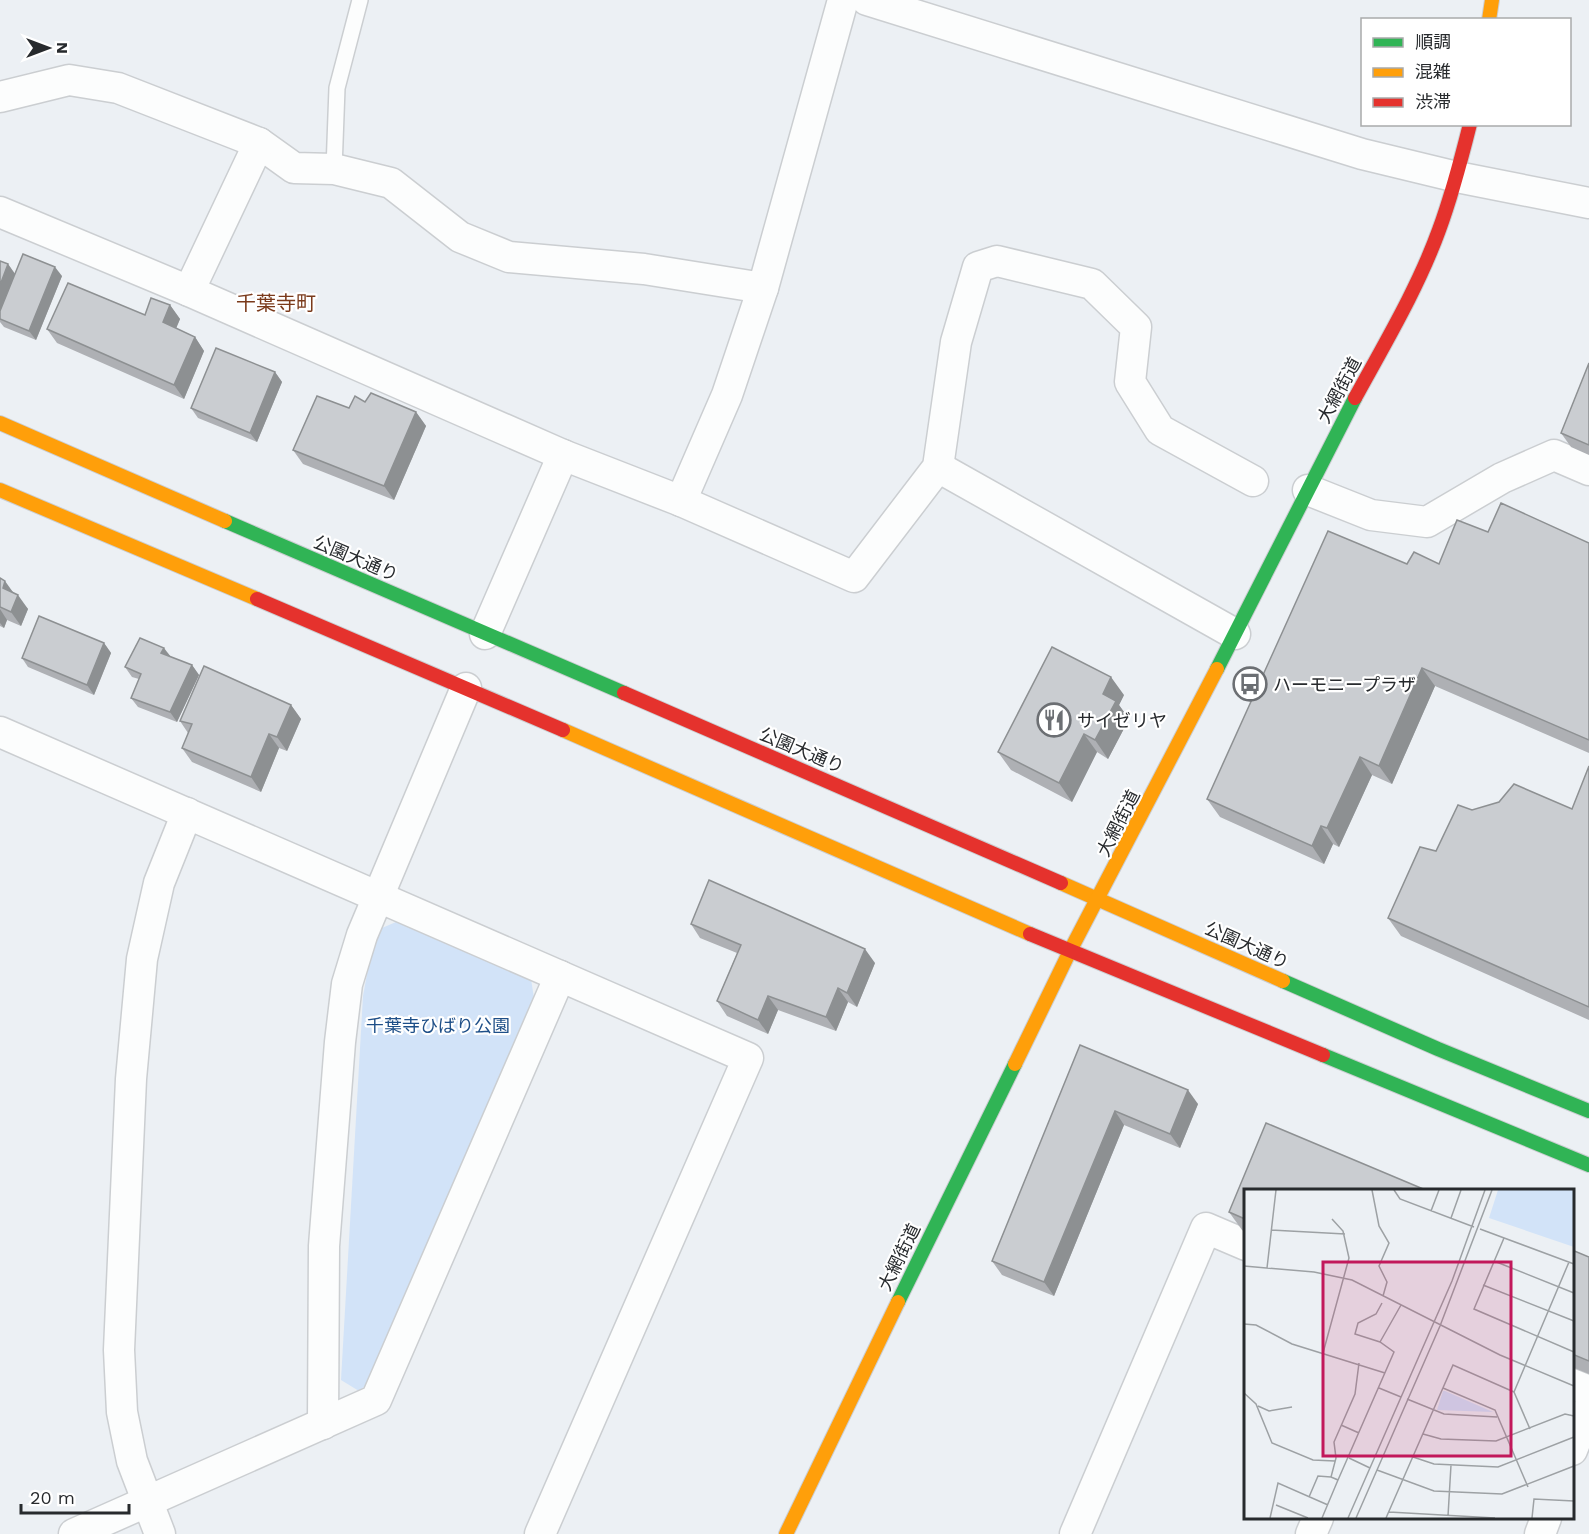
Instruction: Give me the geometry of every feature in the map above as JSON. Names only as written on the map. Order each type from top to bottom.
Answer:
[{"type":"street","points":[[681,501],[727,395],[763,288],[843,0]]},
{"type":"street","points":[[867,0],[1362,154],[1457,177],[1589,203]]},
{"type":"street","points":[[1489,18],[1492,0]]},
{"type":"street","points":[[0,97],[69,80],[118,88],[259,143],[294,168],[334,169],[391,183],[460,237],[509,257],[644,269],[763,288]]},
{"type":"street","name":"大網街道","points":[[786,1534],[1070,951],[1406,304],[1439,231],[1457,177],[1470,126]]},
{"type":"street","points":[[189,291],[259,143]]},
{"type":"street","points":[[0,212],[189,291],[563,455],[681,501],[854,577],[938,467],[956,342],[978,267],[998,261],[1092,284],[1136,327],[1130,382],[1160,430],[1253,481]]},
{"type":"street","name":"公園大通り","points":[[0,423],[1099,899],[1438,1049],[1589,1111]]},
{"type":"street","points":[[485,633],[563,455]]},
{"type":"street","points":[[1308,490],[1371,515],[1427,522],[1502,478],[1554,455],[1589,470]]},
{"type":"street","points":[[938,467],[1235,633]]},
{"type":"street","points":[[0,490],[466,688],[1070,951],[1589,1165]]},
{"type":"street","points":[[323,1424],[324,1245],[340,1042],[347,984],[362,935],[466,688]]},
{"type":"street","points":[[0,732],[748,1058],[540,1534]]},
{"type":"street","points":[[160,1534],[132,1461],[122,1412],[119,1350],[131,1079],[142,959],[159,884],[186,813]]},
{"type":"street","points":[[74,1534],[376,1400],[560,976]]},
{"type":"street","points":[[1075,1534],[1206,1228],[1244,1245]]},
{"type":"street","points":[[1574,1385],[1589,1391]]},
{"type":"street","points":[[1574,1445],[1589,1408]]},
{"type":"street","points":[[1311,1534],[1318,1519]]},
{"type":"street","points":[[1540,1534],[1546,1519]]},
{"type":"lane","points":[[334,169],[337,88],[360,0]]},
{"type":"green space","name":"千葉寺ひばり公園","points":[[396,922],[531,979],[534,998],[372,1380],[359,1391],[341,1380],[363,996],[370,958],[382,928]]},
{"type":"building","points":[[23,254],[55,267],[29,331],[0,319],[0,311]]},
{"type":"building","points":[[0,261],[8,264],[0,285]]},
{"type":"building","points":[[68,283],[145,315],[151,298],[170,305],[163,322],[195,337],[174,385],[47,329]]},
{"type":"building","points":[[216,348],[275,372],[250,433],[191,408]]},
{"type":"building","points":[[1589,363],[1589,445],[1561,433]]},
{"type":"building","points":[[371,393],[416,412],[384,486],[293,450],[317,396],[349,408],[355,396],[365,402]]},
{"type":"building","points":[[1501,503],[1589,543],[1589,740],[1422,668],[1379,766],[1360,757],[1327,828],[1321,826],[1312,846],[1207,799],[1328,531],[1407,564],[1414,552],[1439,564],[1457,520],[1488,532]]},
{"type":"building","points":[[0,578],[5,581],[3,588],[18,595],[11,612],[0,607]]},
{"type":"building","points":[[39,616],[104,643],[87,685],[22,658]]},
{"type":"building","points":[[140,638],[164,648],[161,653],[192,665],[170,712],[131,698],[141,674],[125,667]]},
{"type":"building","points":[[1052,647],[1111,677],[1103,694],[1116,701],[1095,740],[1084,734],[1059,783],[998,752]]},
{"type":"building","points":[[204,666],[291,705],[277,737],[269,734],[251,777],[182,748],[192,724],[180,721]]},
{"type":"building","points":[[1589,766],[1589,1007],[1388,918],[1420,847],[1436,851],[1458,805],[1472,810],[1499,802],[1514,784],[1572,809]]},
{"type":"building","points":[[709,880],[865,949],[847,993],[838,988],[826,1017],[768,996],[758,1020],[717,1001],[741,945],[691,924]]},
{"type":"building","points":[[1080,1045],[1188,1090],[1170,1134],[1115,1111],[1044,1282],[992,1261]]},
{"type":"building","points":[[1266,1123],[1423,1189],[1244,1189],[1244,1219],[1229,1212]]},
{"type":"building","points":[[1574,1251],[1589,1257],[1589,1361],[1574,1355]]},
{"type":"traffic: fast","points":[[1217,669],[1355,398]]},
{"type":"traffic: fast","points":[[225,521],[624,693]]},
{"type":"traffic: fast","points":[[1283,981],[1438,1049],[1589,1111]]},
{"type":"traffic: fast","points":[[1323,1055],[1589,1165]]},
{"type":"traffic: fast","points":[[898,1302],[1015,1064]]},
{"type":"traffic: slow","points":[[1489,18],[1492,0]]},
{"type":"traffic: slow","points":[[0,423],[225,521]]},
{"type":"traffic: slow","points":[[0,490],[257,599]]},
{"type":"traffic: slow","points":[[1015,1064],[1070,951],[1217,669]]},
{"type":"traffic: slow","points":[[563,730],[1030,934]]},
{"type":"traffic: slow","points":[[1061,883],[1283,981]]},
{"type":"traffic: slow","points":[[786,1534],[898,1302]]},
{"type":"traffic: jam","points":[[1355,398],[1431,252],[1452,191],[1469,126]]},
{"type":"traffic: jam","points":[[257,599],[563,730]]},
{"type":"traffic: jam","points":[[624,693],[1061,883]]},
{"type":"traffic: jam","points":[[1030,934],[1323,1055]]},
{"type":"place","name":"ハーモニープラザ","points":[[1250,684]]},
{"type":"place","name":"サイゼリヤ","points":[[1054,720]]},
{"type":"district","name":"千葉寺町","points":[[276,303]]}]
